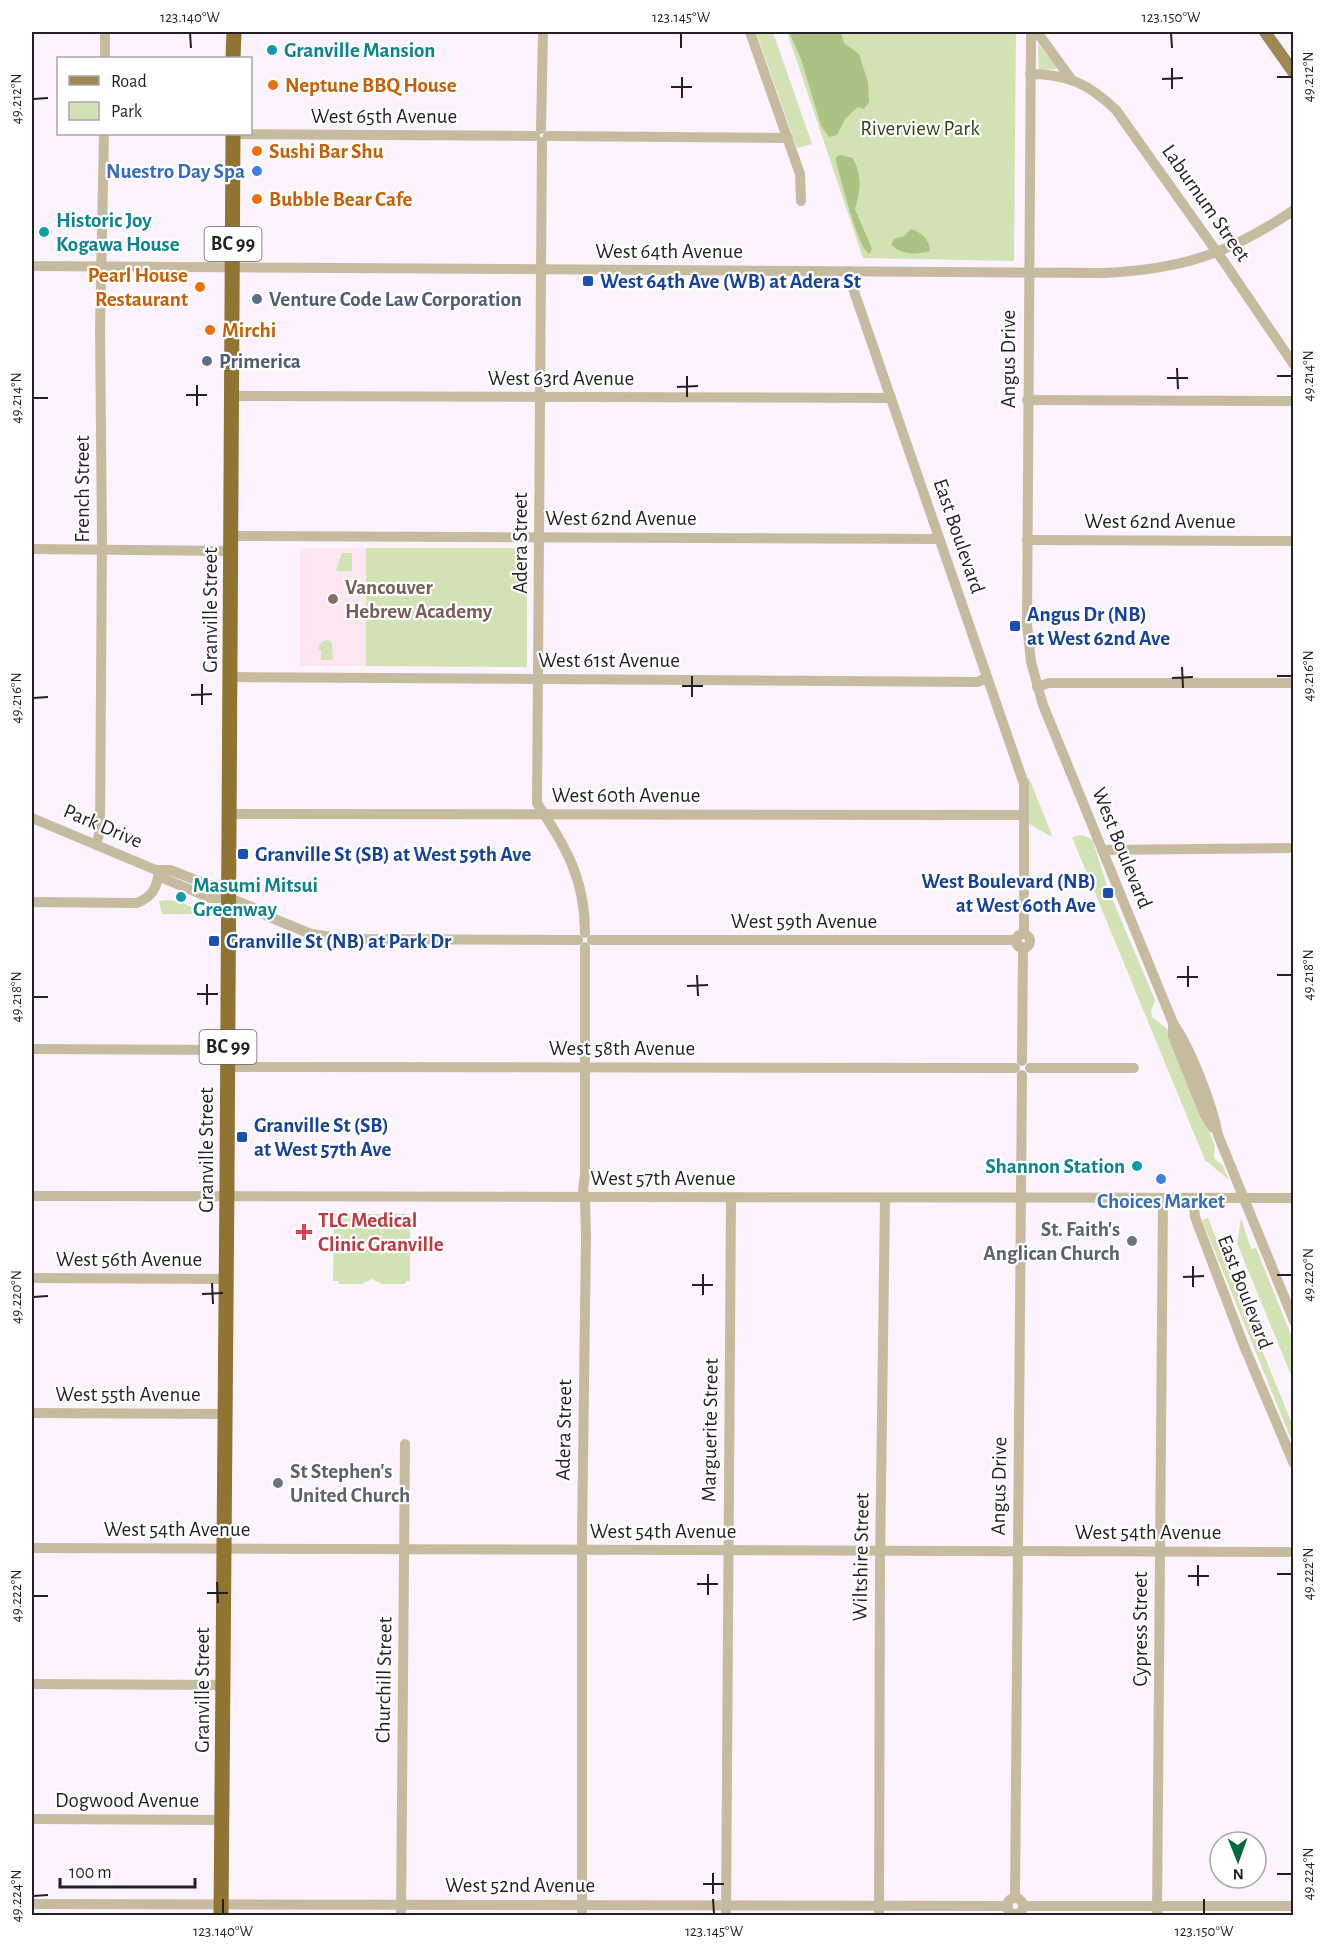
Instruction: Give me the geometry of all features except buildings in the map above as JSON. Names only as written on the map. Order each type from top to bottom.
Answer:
[{"type":"highway","points":[[233,57],[234,32]]},
{"type":"highway","name":"Granville Street","points":[[221,1910],[233,135]]},
{"type":"main road","points":[[1265,32],[1293,74]]},
{"type":"street","points":[[105,32],[105,57]]},
{"type":"street","name":"Adera Street","points":[[543,32],[537,265],[540,398],[537,803],[578,876],[583,900],[585,940],[582,1910]]},
{"type":"street","points":[[750,32],[800,174],[801,201]]},
{"type":"street","name":"Angus Drive","points":[[1030,32],[1028,643],[1037,687]]},
{"type":"street","name":"Laburnum Street","points":[[1037,32],[1071,80]]},
{"type":"street","name":"Laburnum Street","points":[[1030,74],[1054,75],[1071,80],[1099,93],[1116,110],[1293,365]]},
{"type":"street","name":"West 65th Avenue","points":[[252,134],[788,138]]},
{"type":"street","name":"French Street","points":[[96,844],[100,831],[102,549],[100,329],[104,135]]},
{"type":"street","name":"West 64th Avenue","points":[[32,266],[537,265],[847,271],[1136,272],[1182,264],[1217,253],[1255,235],[1293,210]]},
{"type":"street","name":"East Boulevard","points":[[847,271],[1024,784],[1023,815]]},
{"type":"street","name":"West 63rd Avenue","points":[[232,396],[891,399]]},
{"type":"street","points":[[1027,400],[1293,400]]},
{"type":"street","name":"West 62nd Avenue","points":[[32,549],[540,537],[939,539]]},
{"type":"street","name":"West 62nd Avenue","points":[[1027,540],[1293,541]]},
{"type":"street","name":"West 61st Avenue","points":[[230,677],[977,682],[987,678]]},
{"type":"street","points":[[1037,687],[1049,683],[1293,683]]},
{"type":"street","name":"West Boulevard","points":[[1037,687],[1173,1023],[1181,1035],[1214,1112],[1218,1135],[1293,1321]]},
{"type":"street","name":"West 60th Avenue","points":[[229,814],[1023,815]]},
{"type":"street","name":"Angus Drive","points":[[1015,1908],[1023,1068],[1021,941],[1023,815]]},
{"type":"street","name":"Park Drive","points":[[32,818],[159,871],[165,879],[210,898],[229,898]]},
{"type":"street","points":[[1102,850],[1293,848]]},
{"type":"street","points":[[32,902],[137,903],[149,898],[154,891],[158,883],[159,871]]},
{"type":"street","name":"West 59th Avenue","points":[[229,898],[311,934],[348,939],[1021,941]]},
{"type":"street","points":[[32,1049],[228,1050]]},
{"type":"street","name":"West 58th Avenue","points":[[228,1067],[1134,1068]]},
{"type":"street","name":"West 57th Avenue","points":[[32,1196],[1293,1198]]},
{"type":"street","name":"Marguerite Street","points":[[726,1910],[731,1198]]},
{"type":"street","name":"Wiltshire Street","points":[[879,1911],[880,1550],[885,1198]]},
{"type":"street","name":"East Boulevard","points":[[1193,1198],[1195,1216],[1244,1346],[1293,1464]]},
{"type":"street","name":"Cypress Street","points":[[1157,1911],[1163,1199]]},
{"type":"street","name":"West 56th Avenue","points":[[32,1278],[226,1279]]},
{"type":"street","name":"West 55th Avenue","points":[[32,1413],[225,1414]]},
{"type":"street","name":"Churchill Street","points":[[401,1910],[405,1444]]},
{"type":"street","name":"West 54th Avenue","points":[[32,1548],[1293,1552]]},
{"type":"street","points":[[32,1684],[223,1685]]},
{"type":"street","name":"Dogwood Avenue","points":[[32,1819],[222,1820]]},
{"type":"street","name":"West 52nd Avenue","points":[[32,1904],[221,1910],[879,1911],[1015,1908],[1157,1911],[1293,1906]]},
{"type":"shaded area","name":"Vancouver Hebrew Academy","points":[[300,548],[366,548],[366,666],[300,666]]},
{"type":"green space","points":[[756,32],[773,32],[812,144],[797,148]]},
{"type":"green space","name":"Riverview Park","points":[[787,32],[1016,32],[1014,261],[863,258]]},
{"type":"green space","points":[[789,32],[841,32],[844,43],[859,54],[868,82],[869,102],[864,109],[858,107],[845,119],[837,135],[829,137],[821,126],[801,59]]},
{"type":"green space","points":[[1038,43],[1057,68],[1056,69],[1039,70]]},
{"type":"green space","points":[[841,155],[853,158],[858,171],[859,189],[855,209],[872,249],[869,254],[854,226],[836,162],[836,157]]},
{"type":"green space","points":[[911,229],[924,237],[930,251],[909,253],[900,251],[891,245],[894,239],[904,236]]},
{"type":"green space","points":[[366,548],[527,548],[527,667],[366,666]]},
{"type":"green space","points":[[342,553],[352,553],[352,571],[336,571]]},
{"type":"green space","points":[[329,640],[332,644],[333,660],[321,660],[319,646],[323,641]]},
{"type":"green space","points":[[1029,778],[1052,835],[1050,836],[1028,823],[1026,779]]},
{"type":"green space","points":[[1082,835],[1092,839],[1107,885],[1103,887],[1107,897],[1111,896],[1155,1000],[1151,1011],[1152,1017],[1167,1029],[1215,1146],[1214,1158],[1223,1166],[1229,1180],[1205,1160],[1072,837]]},
{"type":"green space","points":[[159,901],[177,901],[209,914],[162,914]]},
{"type":"green space","points":[[334,1214],[410,1214],[410,1281],[406,1281],[405,1284],[382,1284],[372,1279],[362,1284],[339,1284],[339,1281],[333,1281]]},
{"type":"green space","points":[[1208,1218],[1293,1426],[1293,1444],[1202,1220]]},
{"type":"green space","points":[[1241,1218],[1251,1249],[1256,1248],[1293,1340],[1293,1380],[1237,1243]]},
{"type":"place","name":"Granville Mansion","points":[[272,50]]},
{"type":"place","name":"Neptune BBQ House","points":[[273,85]]},
{"type":"place","name":"Sushi Bar Shu","points":[[257,151]]},
{"type":"place","name":"Nuestro Day Spa","points":[[257,171]]},
{"type":"place","name":"Bubble Bear Cafe","points":[[257,199]]},
{"type":"place","name":"Historic Joy Kogawa House","points":[[44,232]]},
{"type":"place","name":"West 64th Ave (WB) at Adera St","points":[[588,281]]},
{"type":"place","name":"Pearl House Restaurant","points":[[200,287]]},
{"type":"place","name":"Venture Code Law Corporation","points":[[257,299]]},
{"type":"place","name":"Mirchi","points":[[210,330]]},
{"type":"place","name":"Primerica","points":[[207,361]]},
{"type":"place","name":"Vancouver Hebrew Academy","points":[[333,599]]},
{"type":"place","name":"Angus Dr (NB) at West 62nd Ave","points":[[1015,626]]},
{"type":"place","name":"Granville St (SB) at West 59th Ave","points":[[243,854]]},
{"type":"place","name":"West Boulevard (NB) at West 60th Ave","points":[[1108,893]]},
{"type":"place","name":"Masumi Mitsui Greenway","points":[[181,897]]},
{"type":"place","name":"Granville St (NB) at Park Dr","points":[[214,941]]},
{"type":"place","name":"Granville St (SB) at West 57th Ave","points":[[242,1137]]},
{"type":"place","name":"Shannon Station","points":[[1137,1166]]},
{"type":"place","name":"Choices Market","points":[[1161,1179]]},
{"type":"place","name":"TLC Medical Clinic Granville","points":[[304,1232]]},
{"type":"place","name":"St. Faith's Anglican Church","points":[[1132,1241]]},
{"type":"place","name":"St Stephen's United Church","points":[[278,1483]]}]
